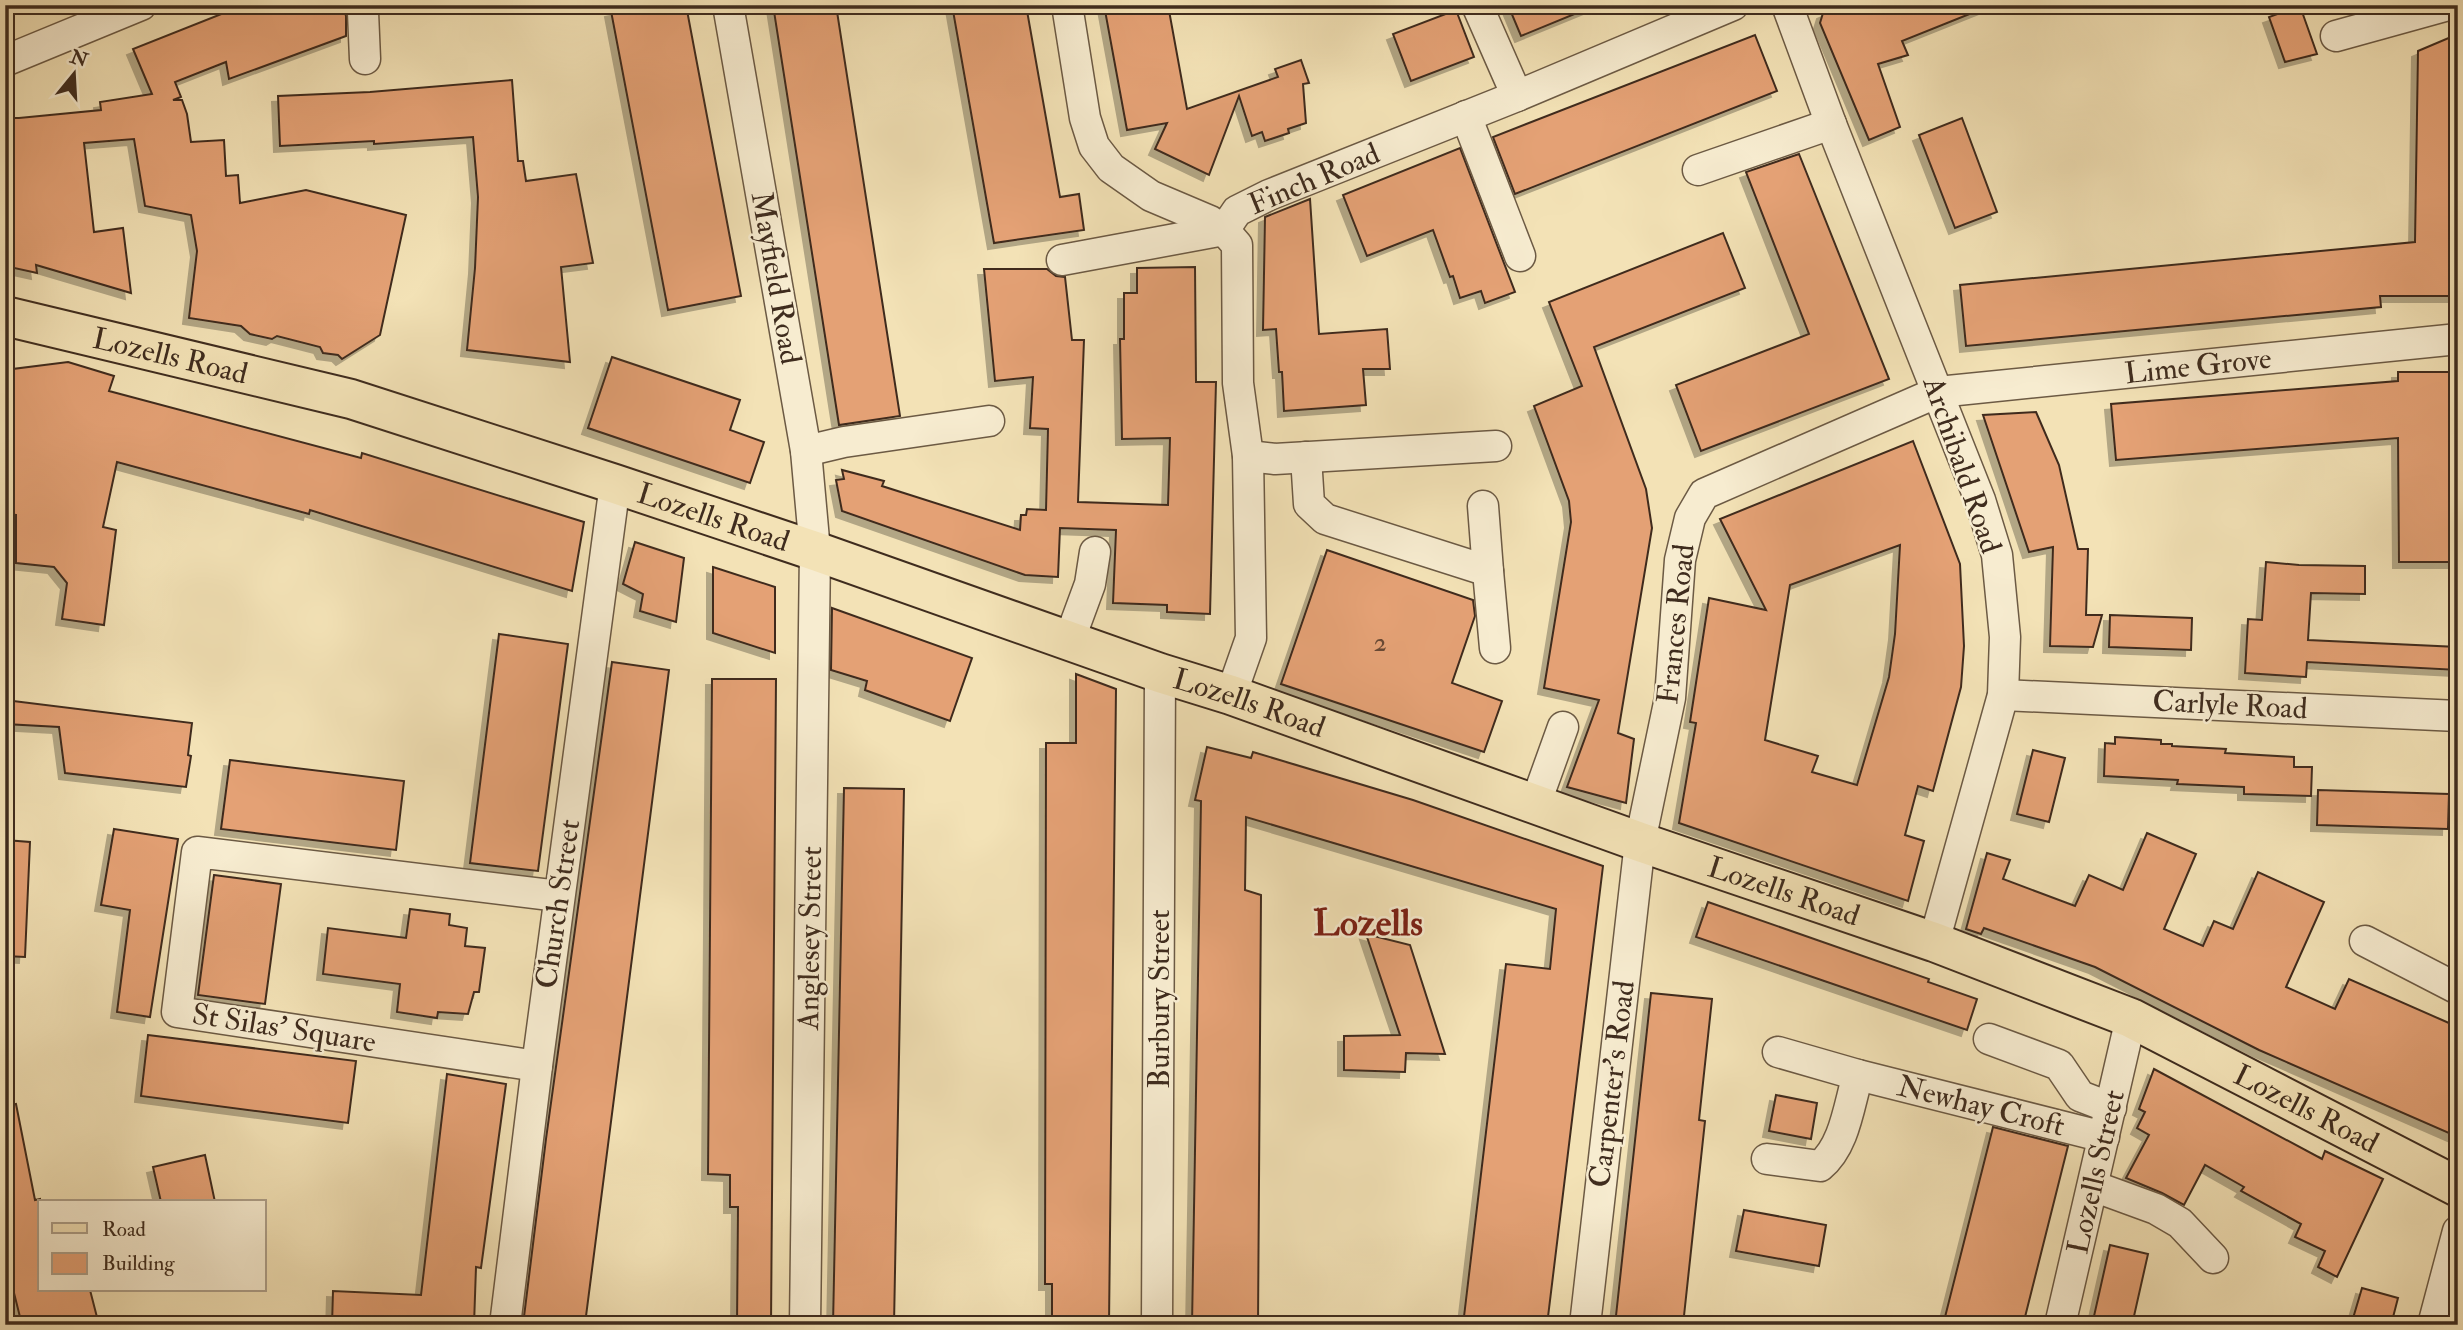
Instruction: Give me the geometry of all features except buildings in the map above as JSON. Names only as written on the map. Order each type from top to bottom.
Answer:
[{"type":"main road","name":"Lozells Road","points":[[5,316],[351,399],[615,484],[815,551],[1160,673],[1231,695],[1640,842],[1934,942],[2131,1018],[2458,1187]]},
{"type":"street","points":[[5,61],[141,5]]},
{"type":"street","points":[[360,5],[363,12],[365,59]]},
{"type":"street","name":"Mayfield Road","points":[[728,5],[806,451],[815,551]]},
{"type":"street","points":[[1067,5],[1084,118],[1094,146],[1111,168],[1151,196],[1210,221],[1224,230]]},
{"type":"street","points":[[1477,5],[1517,96]]},
{"type":"street","name":"Finch Road","points":[[1231,695],[1251,638],[1248,456],[1238,383],[1237,245],[1224,230],[1237,211],[1269,195],[1517,96],[1733,5]]},
{"type":"street","name":"Archibald Road","points":[[1787,5],[1831,124],[1980,500],[1997,555],[2005,637],[2003,695],[1934,942]]},
{"type":"street","points":[[2336,36],[2448,5]]},
{"type":"street","points":[[1465,116],[1520,256]]},
{"type":"street","points":[[1698,170],[1831,124]]},
{"type":"street","points":[[1062,260],[1224,230]]},
{"type":"street","name":"Lime Grove","points":[[1938,392],[2458,339]]},
{"type":"street","name":"Frances Road","points":[[1640,842],[1670,698],[1680,560],[1690,518],[1704,494],[1938,392]]},
{"type":"street","points":[[806,451],[844,442],[989,421]]},
{"type":"street","points":[[1248,456],[1275,459],[1496,446]]},
{"type":"street","points":[[1306,457],[1309,505],[1325,520],[1488,571]]},
{"type":"street","name":"Church Street","points":[[505,1325],[615,484]]},
{"type":"street","points":[[1483,506],[1495,648]]},
{"type":"street","name":"Anglesey Street","points":[[806,1325],[815,551]]},
{"type":"street","points":[[1069,641],[1090,584],[1095,552]]},
{"type":"street","name":"Burbury Street","points":[[1157,1325],[1160,673]]},
{"type":"street","name":"Carlyle Road","points":[[2003,695],[2458,716]]},
{"type":"street","points":[[1535,805],[1563,727]]},
{"type":"street","name":"Carpenter's Road","points":[[1585,1325],[1640,842]]},
{"type":"street","name":"St Silas' Square","points":[[537,1066],[177,1012],[197,852],[559,896]]},
{"type":"street","points":[[2365,940],[2458,989]]},
{"type":"street","name":"Lozells Street","points":[[2060,1325],[2131,1018]]},
{"type":"street","points":[[1989,1039],[2059,1065],[2080,1096],[2111,1108]]},
{"type":"street","name":"Newhay Croft","points":[[1778,1052],[2104,1137]]},
{"type":"street","name":"Newhay Croft","points":[[1767,1159],[1819,1166],[1829,1158],[1837,1144],[1858,1075]]},
{"type":"street","points":[[2093,1186],[2156,1209],[2180,1223],[2213,1258]]},
{"type":"street","points":[[2433,1325],[2458,1231]]},
{"type":"district","name":"Lozells","points":[[1368,923]]}]
